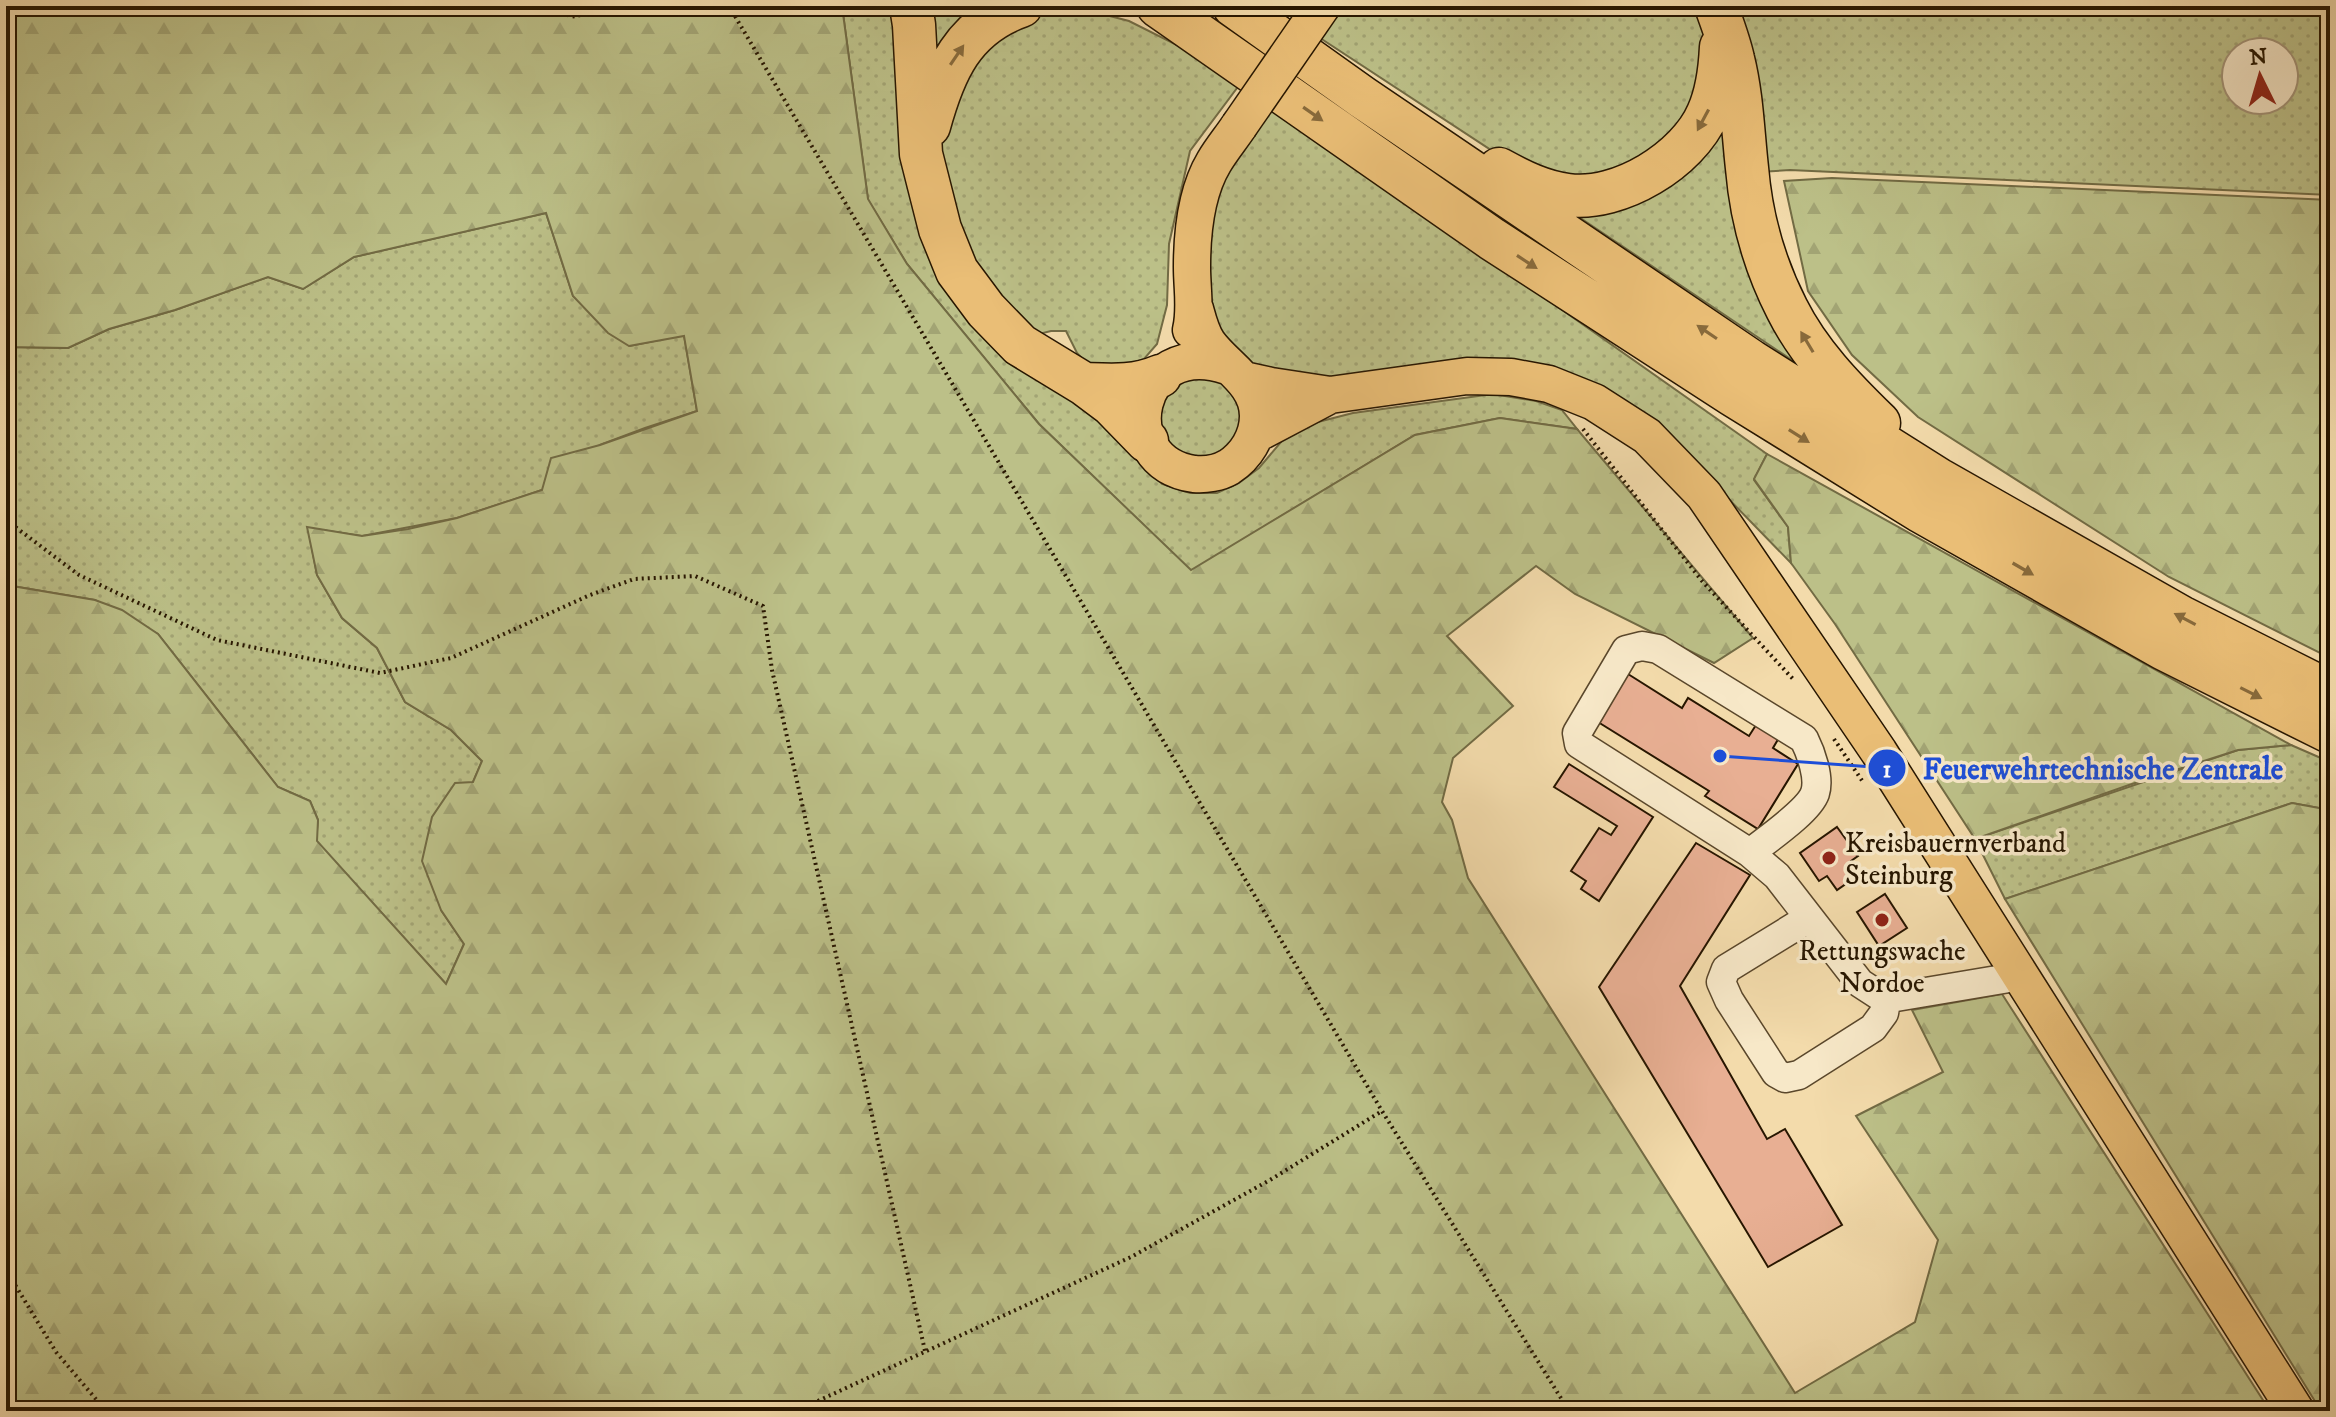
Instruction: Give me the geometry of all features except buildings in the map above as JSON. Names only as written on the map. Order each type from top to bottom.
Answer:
[{"type":"highway","points":[[911,6],[921,154],[940,229],[957,271],[986,310],[1020,345],[1084,384],[1118,410],[1147,441]]},
{"type":"highway","points":[[921,154],[937,94],[951,61],[968,40],[988,23],[1021,6]]},
{"type":"highway","points":[[1121,6],[1249,70]]},
{"type":"highway","points":[[1158,6],[1492,239],[1920,511],[2164,649],[2330,732]]},
{"type":"highway","points":[[1234,6],[1362,97],[1751,361],[1938,479],[2181,617],[2330,692]]},
{"type":"highway","points":[[1362,97],[1530,186],[1570,196],[1610,191],[1644,178],[1673,158],[1693,138],[1708,112],[1718,73],[1722,48],[1718,12]]},
{"type":"highway","points":[[1718,12],[1733,58],[1753,209],[1767,262],[1787,310],[1815,355],[1876,420],[1938,479]]},
{"type":"highway","points":[[1084,384],[1143,384],[1168,370]]},
{"type":"main road","points":[[1195,309],[1188,341],[1168,370],[1149,390],[1143,406],[1142,424],[1147,441],[1161,460],[1181,472],[1204,475],[1226,469],[1245,455],[1256,434],[1258,415],[1254,396],[1206,341],[1198,324],[1193,245],[1200,198],[1212,164],[1322,6]]},
{"type":"main road","points":[[1168,370],[1193,360],[1211,361],[1271,386],[1330,395],[1467,376],[1511,377],[1549,384],[1594,402],[1647,436],[1704,495],[1879,752],[2296,1411]]},
{"type":"main road","points":[[1256,434],[1330,395]]},
{"type":"lane","points":[[1750,853],[1802,812],[1815,793],[1814,759],[1804,739],[1658,649],[1642,646],[1626,650],[1577,733],[1579,744],[1750,853],[1777,876],[1860,983],[1880,996],[1896,997],[2021,976]]},
{"type":"lane","points":[[1809,918],[1726,969],[1721,982],[1729,1000],[1776,1073],[1785,1078],[1799,1075],[1873,1028],[1884,1013],[1887,997]]},
{"type":"path","points":[[559,6],[570,17],[628,6]]},
{"type":"path","points":[[729,6],[1382,1111],[1569,1411]]},
{"type":"path","points":[[1581,426],[1702,581],[1800,687]]},
{"type":"path","points":[[6,520],[79,575],[217,640],[380,673],[451,658],[590,595],[634,579],[695,576],[763,606],[772,670],[925,1351]]},
{"type":"path","points":[[1829,731],[1870,792]]},
{"type":"path","points":[[796,1411],[1131,1257],[1270,1180],[1382,1111]]},
{"type":"path","points":[[6,1270],[56,1352],[106,1411]]},
{"type":"green space","points":[[6,6],[842,6],[868,199],[907,264],[1039,424],[1191,570],[1415,435],[1500,418],[1577,429],[1753,638],[1714,663],[1575,594],[1536,566],[1447,636],[1513,706],[1453,758],[1442,802],[1452,820],[1468,878],[1795,1393],[1915,1322],[1938,1240],[1856,1116],[1943,1072],[1912,1010],[2002,994],[2270,1411],[6,1411],[6,585],[95,600],[122,610],[158,634],[278,787],[310,801],[318,820],[317,841],[446,984],[464,944],[441,910],[422,861],[432,817],[455,783],[473,782],[482,761],[451,730],[405,702],[377,648],[342,618],[317,575],[307,527],[362,536],[457,518],[542,490],[551,458],[600,445],[697,411],[684,336],[629,346],[608,333],[573,296],[546,213],[354,257],[303,289],[268,277],[175,310],[109,329],[68,348],[6,347]]},
{"type":"green space","points":[[842,6],[902,6],[929,237],[1098,410],[1162,484],[1190,493],[1217,493],[1239,483],[1259,468],[1286,436],[1310,424],[1353,413],[1493,394],[1536,401],[1562,410],[1577,429],[1500,418],[1415,435],[1191,571],[1039,424],[907,264],[868,200]]},
{"type":"green space","points":[[919,6],[1000,6],[929,90]]},
{"type":"green space","points":[[1334,6],[1706,6],[1711,23],[1689,131],[1607,182],[1532,177],[1314,34]]},
{"type":"green space","points":[[1739,6],[2330,6],[2330,195],[1790,170],[1760,172],[1753,65]]},
{"type":"green space","points":[[1075,7],[1129,21],[1183,48],[1240,84],[1190,151],[1169,244],[1167,305],[1157,344],[1144,359],[1123,366],[1093,370],[1077,353],[1066,331],[1031,336],[972,270],[939,154],[942,111],[957,72],[1032,14]]},
{"type":"green space","points":[[1727,76],[1823,381],[1558,203],[1609,204]]},
{"type":"green space","points":[[1274,107],[1767,454],[1754,480],[1788,527],[1791,563],[1717,487],[1599,390],[1284,381],[1224,353],[1203,267],[1223,169]]},
{"type":"green space","points":[[1832,178],[2330,200],[2330,658],[2169,577],[1918,417],[1852,355],[1808,291],[1784,181]]},
{"type":"green space","points":[[546,213],[573,296],[630,346],[684,335],[697,411],[600,445],[542,490],[457,518],[362,536],[308,528],[317,575],[342,618],[377,648],[405,702],[451,730],[482,761],[473,782],[441,910],[464,944],[446,984],[316,841],[318,820],[310,801],[278,787],[158,634],[95,600],[6,585],[6,347],[68,348],[109,329],[175,310],[268,277],[303,289],[354,257]]},
{"type":"green space","points":[[1222,376],[1246,410],[1232,449],[1206,460],[1178,454],[1160,431],[1160,401],[1179,378]]},
{"type":"green space","points":[[1767,454],[2291,745],[2238,750],[1975,839],[1835,624],[1791,563],[1788,527],[1754,479]]},
{"type":"green space","points":[[2291,745],[2330,762],[2330,810],[2292,803],[2005,899],[1975,839],[2238,750]]},
{"type":"green space","points":[[2292,803],[2330,810],[2330,1411],[2321,1411],[2005,899]]},
{"type":"place","name":"Feuerwehrtechnische Zentrale","points":[[1720,756]]},
{"type":"place","name":"Kreisbauernverband Steinburg","points":[[1829,858]]},
{"type":"place","name":"Rettungswache Nordoe","points":[[1882,920]]}]
